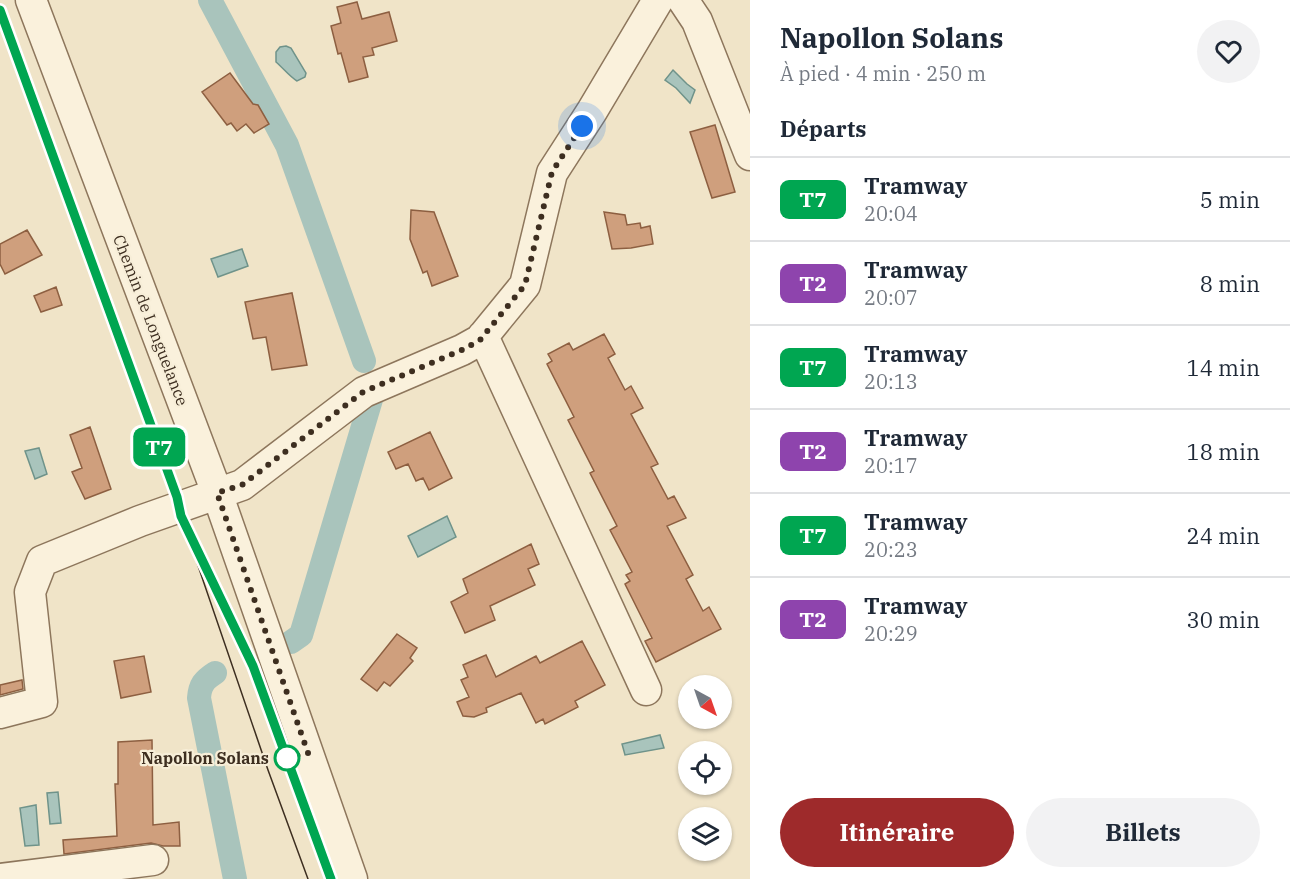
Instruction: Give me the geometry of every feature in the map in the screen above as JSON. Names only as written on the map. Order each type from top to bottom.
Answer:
[{"type":"street","name":"Chemin de Longuelance","points":[[31,0],[217,493],[352,879]]},
{"type":"street","points":[[0,713],[42,702],[30,592],[42,561],[174,508],[242,485],[363,392],[462,350],[480,340],[525,285],[552,172],[592,111],[658,0]]},
{"type":"street","points":[[683,0],[697,21],[750,154]]},
{"type":"street","points":[[483,336],[646,690]]},
{"type":"street","points":[[0,879],[153,860]]},
{"type":"water","points":[[280,47],[291,48],[306,73],[305,77],[297,81],[276,62],[276,52]]},
{"type":"water","points":[[673,70],[695,90],[690,103],[665,80]]},
{"type":"water","points":[[242,249],[248,266],[218,277],[211,259]]},
{"type":"water","points":[[39,448],[47,474],[35,479],[25,451]]},
{"type":"water","points":[[447,516],[456,537],[418,557],[408,536]]},
{"type":"water","points":[[660,735],[664,748],[625,755],[622,744]]},
{"type":"water","points":[[58,792],[61,823],[50,824],[47,793]]},
{"type":"water","points":[[36,805],[39,845],[25,846],[20,808]]},
{"type":"building","points":[[357,2],[362,19],[389,12],[397,41],[372,48],[374,55],[363,57],[368,77],[349,82],[341,53],[338,54],[331,26],[341,23],[337,7]]},
{"type":"building","points":[[230,73],[253,104],[258,105],[269,124],[254,133],[246,124],[237,131],[231,123],[227,125],[202,92]]},
{"type":"building","points":[[715,125],[735,192],[712,198],[690,132]]},
{"type":"building","points":[[411,210],[434,212],[458,276],[432,286],[427,271],[423,273],[410,239]]},
{"type":"building","points":[[604,212],[625,215],[627,225],[640,223],[641,228],[650,226],[653,244],[612,249]]},
{"type":"building","points":[[27,230],[42,255],[5,274],[0,264],[0,244]]},
{"type":"building","points":[[56,287],[62,305],[41,312],[34,296]]},
{"type":"building","points":[[292,293],[307,365],[272,370],[266,337],[253,339],[245,302]]},
{"type":"building","points":[[604,334],[615,354],[608,358],[625,390],[631,386],[643,408],[631,414],[658,464],[651,467],[668,499],[674,496],[686,518],[667,526],[693,575],[686,579],[703,611],[709,607],[721,629],[656,662],[645,641],[652,638],[625,584],[630,581],[626,575],[632,572],[610,530],[617,526],[590,473],[594,471],[568,420],[574,417],[547,364],[552,361],[548,354],[569,343],[573,350]]},
{"type":"building","points":[[90,427],[111,489],[85,499],[72,472],[82,468],[70,435]]},
{"type":"building","points":[[430,432],[452,478],[429,490],[423,478],[416,481],[408,464],[396,469],[388,452]]},
{"type":"building","points":[[531,544],[539,564],[528,569],[535,585],[490,606],[495,620],[465,633],[451,602],[468,593],[463,579]]},
{"type":"building","points":[[397,634],[417,648],[410,658],[413,661],[390,686],[384,682],[377,691],[361,679]]},
{"type":"building","points":[[582,641],[605,685],[575,701],[578,707],[545,724],[543,719],[536,723],[521,693],[486,708],[487,712],[474,717],[463,716],[457,702],[469,697],[461,680],[468,677],[463,665],[486,655],[496,677],[536,656],[540,663]]},
{"type":"building","points":[[144,656],[151,692],[121,698],[114,661]]},
{"type":"building","points":[[22,680],[23,689],[0,695],[0,685]]},
{"type":"building","points":[[152,740],[153,825],[179,822],[180,846],[151,843],[64,854],[63,840],[117,836],[115,784],[118,784],[118,742]]},
{"type":"waterway","points":[[210,0],[287,145],[364,361]]},
{"type":"waterway","points":[[291,642],[301,635],[372,396]]},
{"type":"waterway","points":[[215,673],[203,683],[199,698],[235,879]]},
{"type":"tram line","points":[[0,10],[177,497],[181,516],[268,770],[308,879]]},
{"type":"tram line","name":"T7","points":[[0,10],[177,497],[181,516],[253,666],[331,879]]},
{"type":"tram line","points":[[206,567],[253,666],[331,879]]},
{"type":"place","name":"Napollon Solans","points":[[287,758]]},
{"type":"route","points":[[287,758],[308,753],[217,493],[242,485],[363,392],[462,350],[480,340],[525,285],[552,172],[582,126]]}]
